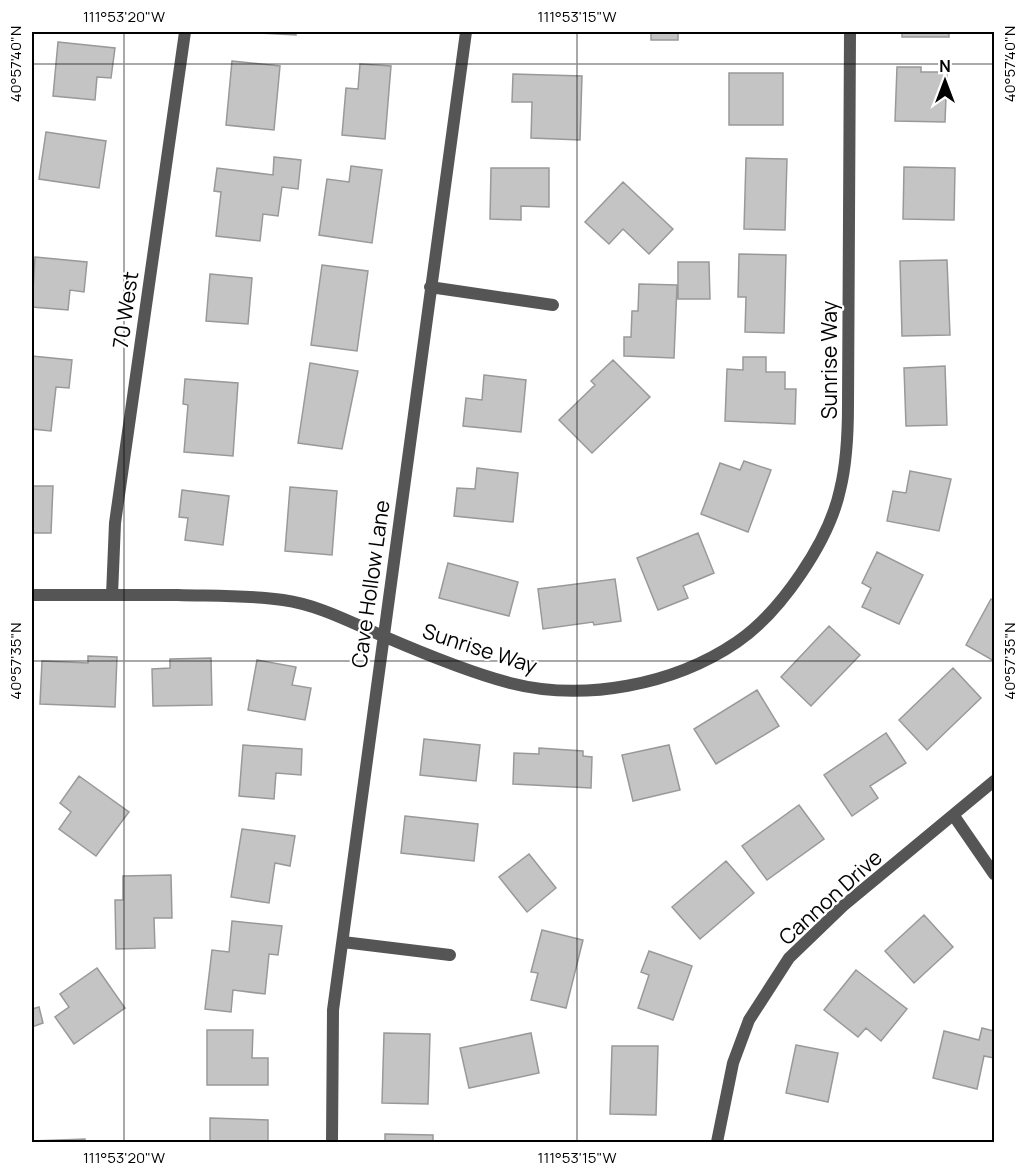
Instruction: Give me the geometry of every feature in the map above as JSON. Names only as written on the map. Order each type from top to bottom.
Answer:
[{"type":"street","name":"70 West","points":[[112,595],[115,523],[185,32]]},
{"type":"street","name":"Cave Hollow Lane","points":[[332,1143],[333,1010],[466,32]]},
{"type":"street","name":"Sunrise Way","points":[[32,595],[237,596],[285,600],[333,613],[383,636],[509,683],[547,690],[604,690],[664,676],[706,659],[738,641],[773,609],[808,564],[840,492],[847,449],[850,32]]},
{"type":"street","points":[[430,287],[553,305]]},
{"type":"street","name":"Cannon Drive","points":[[717,1143],[733,1063],[749,1020],[789,958],[843,906],[994,782]]},
{"type":"street","points":[[954,816],[994,874]]},
{"type":"street","points":[[343,942],[450,955]]},
{"type":"building","points":[[237,32],[296,32],[296,35]]},
{"type":"building","points":[[529,32],[591,32],[591,33]]},
{"type":"building","points":[[651,32],[678,32],[678,40],[651,40]]},
{"type":"building","points":[[902,32],[949,32],[949,37],[902,37]]},
{"type":"building","points":[[58,42],[115,48],[111,78],[97,77],[95,100],[53,96]]},
{"type":"building","points":[[232,61],[280,66],[274,130],[226,125]]},
{"type":"building","points":[[360,64],[391,66],[385,139],[342,135],[346,88],[358,89]]},
{"type":"building","points":[[897,67],[921,67],[921,72],[947,72],[945,122],[895,121]]},
{"type":"building","points":[[729,73],[783,73],[783,125],[729,125]]},
{"type":"building","points":[[513,74],[582,76],[580,140],[531,138],[532,102],[512,102]]},
{"type":"building","points":[[46,132],[106,141],[99,188],[39,179]]},
{"type":"building","points":[[274,157],[301,160],[298,189],[282,187],[278,216],[263,214],[260,241],[216,236],[221,192],[214,191],[217,168],[273,175]]},
{"type":"building","points":[[746,158],[787,159],[785,230],[744,229]]},
{"type":"building","points":[[351,166],[382,170],[372,243],[319,235],[327,179],[349,182]]},
{"type":"building","points":[[904,167],[955,168],[954,220],[903,219]]},
{"type":"building","points":[[491,168],[549,168],[549,207],[521,206],[521,220],[490,219]]},
{"type":"building","points":[[623,182],[673,229],[649,254],[623,229],[609,244],[585,222]]},
{"type":"building","points":[[739,254],[786,255],[784,333],[745,332],[746,297],[738,297]]},
{"type":"building","points":[[35,257],[87,262],[84,292],[70,290],[68,310],[32,307]]},
{"type":"building","points":[[947,260],[950,335],[902,336],[900,261]]},
{"type":"building","points":[[678,262],[709,262],[710,299],[678,299]]},
{"type":"building","points":[[322,265],[368,271],[357,351],[311,345]]},
{"type":"building","points":[[210,274],[252,278],[248,324],[206,321]]},
{"type":"building","points":[[639,284],[677,285],[674,358],[624,356],[624,337],[631,337],[632,311],[638,311]]},
{"type":"building","points":[[32,356],[72,360],[69,388],[56,387],[51,431],[32,429]]},
{"type":"building","points":[[743,357],[766,357],[766,372],[785,372],[785,389],[796,389],[795,424],[725,421],[727,369],[743,370]]},
{"type":"building","points":[[613,360],[650,397],[592,453],[559,420],[595,385],[591,381]]},
{"type":"building","points":[[310,363],[358,371],[342,449],[298,443]]},
{"type":"building","points":[[945,366],[947,425],[906,426],[904,368]]},
{"type":"building","points":[[484,375],[526,380],[521,432],[463,426],[466,398],[482,400]]},
{"type":"building","points":[[185,379],[238,383],[233,456],[184,452],[188,405],[183,404]]},
{"type":"building","points":[[744,461],[771,470],[748,532],[701,514],[720,463],[740,470]]},
{"type":"building","points":[[477,468],[518,473],[513,522],[454,516],[457,488],[475,489]]},
{"type":"building","points":[[910,471],[951,479],[939,531],[887,521],[893,491],[906,493]]},
{"type":"building","points":[[32,486],[53,486],[51,533],[32,533]]},
{"type":"building","points":[[290,487],[337,491],[332,555],[285,551]]},
{"type":"building","points":[[182,490],[229,496],[223,545],[185,540],[188,518],[179,517]]},
{"type":"building","points":[[698,533],[714,573],[683,586],[688,598],[658,610],[637,558]]},
{"type":"building","points":[[877,552],[923,575],[899,624],[862,607],[871,588],[862,583]]},
{"type":"building","points":[[448,563],[518,582],[509,616],[439,598]]},
{"type":"building","points":[[615,579],[621,621],[594,625],[593,622],[543,629],[538,589]]},
{"type":"building","points":[[991,599],[994,601],[994,661],[966,645]]},
{"type":"building","points":[[829,626],[860,655],[811,706],[781,677]]},
{"type":"building","points":[[88,656],[117,657],[115,707],[40,704],[42,661],[88,663]]},
{"type":"building","points":[[211,658],[212,705],[153,706],[152,669],[170,668],[170,659]]},
{"type":"building","points":[[257,660],[296,667],[292,685],[311,688],[305,720],[248,710]]},
{"type":"building","points":[[953,668],[981,698],[927,750],[899,720]]},
{"type":"building","points":[[757,690],[779,726],[716,764],[694,729]]},
{"type":"building","points":[[886,733],[906,763],[870,786],[878,798],[852,816],[824,775]]},
{"type":"building","points":[[424,739],[480,745],[476,781],[420,775]]},
{"type":"building","points":[[243,745],[302,749],[301,775],[276,773],[274,799],[239,796]]},
{"type":"building","points":[[669,745],[680,790],[633,801],[622,755]]},
{"type":"building","points":[[539,748],[583,751],[583,756],[592,757],[591,788],[513,784],[514,753],[539,754]]},
{"type":"building","points":[[79,776],[129,812],[96,856],[59,829],[71,812],[60,803]]},
{"type":"building","points":[[799,805],[824,839],[767,880],[742,846]]},
{"type":"building","points":[[405,816],[478,824],[474,861],[401,853]]},
{"type":"building","points":[[242,829],[295,836],[290,866],[275,863],[269,903],[231,897]]},
{"type":"building","points":[[529,854],[556,888],[527,912],[499,877]]},
{"type":"building","points":[[726,861],[754,893],[700,939],[672,907]]},
{"type":"building","points":[[171,875],[172,918],[154,918],[155,948],[116,949],[115,900],[123,900],[123,876]]},
{"type":"building","points":[[924,915],[953,947],[914,983],[885,951]]},
{"type":"building","points":[[232,921],[282,926],[278,955],[269,954],[265,994],[233,990],[231,1012],[205,1009],[212,950],[229,952]]},
{"type":"building","points":[[542,930],[583,940],[566,1008],[531,1000],[538,973],[531,972]]},
{"type":"building","points":[[649,951],[692,966],[673,1020],[638,1008],[649,975],[641,972]]},
{"type":"building","points":[[97,968],[125,1008],[74,1044],[55,1017],[69,1007],[60,994]]},
{"type":"building","points":[[856,970],[907,1009],[881,1041],[866,1028],[858,1037],[824,1010]]},
{"type":"building","points":[[39,1007],[43,1023],[32,1027],[32,1009]]},
{"type":"building","points":[[982,1028],[994,1031],[994,1058],[984,1056],[977,1089],[933,1078],[944,1031],[979,1040]]},
{"type":"building","points":[[207,1030],[253,1030],[252,1058],[268,1058],[268,1085],[207,1085]]},
{"type":"building","points":[[384,1033],[430,1034],[428,1104],[382,1103]]},
{"type":"building","points":[[531,1033],[539,1073],[469,1088],[460,1048]]},
{"type":"building","points":[[796,1045],[838,1053],[828,1102],[786,1093]]},
{"type":"building","points":[[612,1046],[658,1046],[656,1115],[610,1114]]},
{"type":"building","points":[[210,1118],[268,1120],[268,1142],[210,1142]]},
{"type":"building","points":[[385,1134],[433,1135],[433,1142],[385,1142]]},
{"type":"building","points":[[85,1139],[85,1142],[32,1142],[32,1141]]}]
